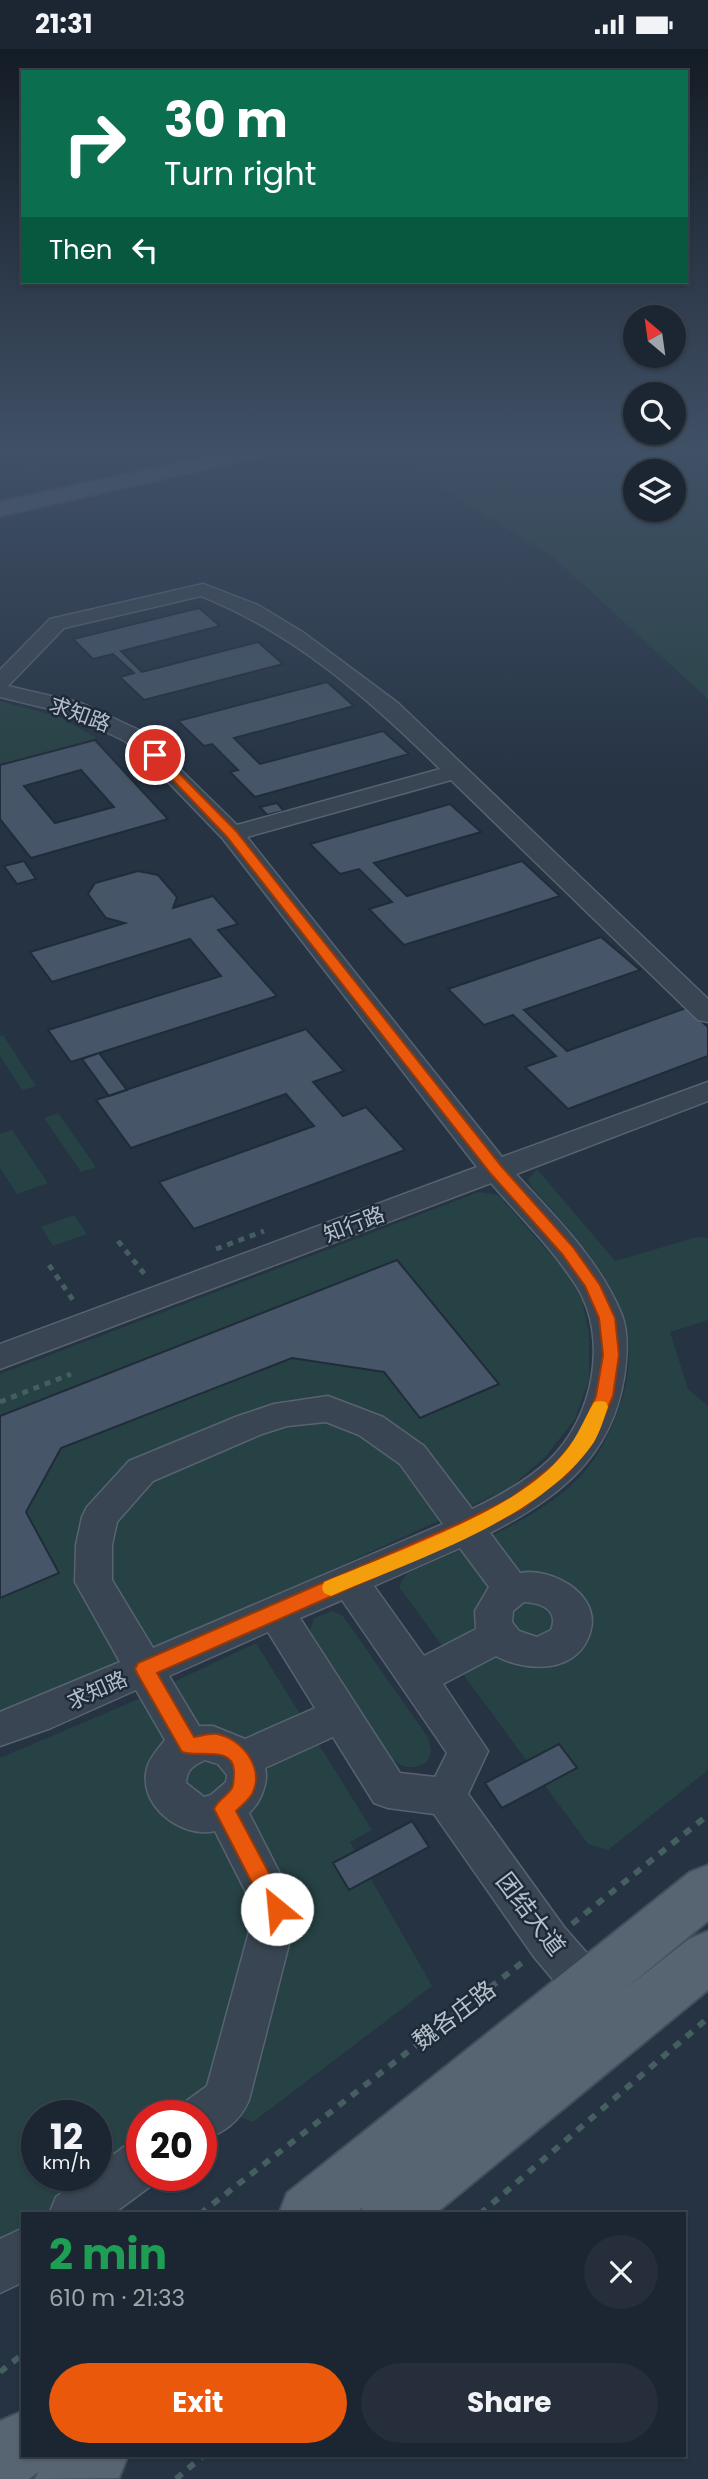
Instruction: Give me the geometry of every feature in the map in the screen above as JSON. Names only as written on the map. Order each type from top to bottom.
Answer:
[{"type":"main road","points":[[391,2212],[605,2007],[708,1889]]},
{"type":"main road","points":[[311,2212],[605,2007],[708,1957]]},
{"type":"main road","points":[[0,2462],[21,2446]]},
{"type":"main road","points":[[67,2479],[94,2457]]},
{"type":"street","points":[[0,682],[57,623],[203,590],[251,610],[297,636],[390,708],[708,1014]]},
{"type":"street","name":"求知路","points":[[0,691],[73,708],[133,736],[232,834],[496,1170],[567,1250],[592,1285],[607,1318],[611,1355],[604,1396],[587,1437],[562,1469],[517,1503],[467,1529],[37,1716],[0,1729]]},
{"type":"street","points":[[232,834],[457,771]]},
{"type":"street","name":"知行路","points":[[0,1357],[708,1091]]},
{"type":"street","points":[[189,1746],[94,1582],[94,1545],[100,1517],[118,1493],[141,1471],[174,1455],[286,1413],[328,1409],[371,1426],[412,1455],[512,1590]]},
{"type":"street","points":[[275,1612],[388,1790],[446,1797],[468,1751],[349,1580]]},
{"type":"street","points":[[538,1587],[551,1591],[570,1608],[572,1631],[556,1649],[544,1653],[519,1651],[498,1636],[493,1626],[495,1605],[512,1590],[538,1587]]},
{"type":"street","points":[[418,1678],[498,1636]]},
{"type":"street","points":[[241,1760],[340,1715]]},
{"type":"street","points":[[216,1743],[228,1747],[241,1760],[246,1778],[243,1790],[225,1809],[199,1815],[176,1805],[168,1796],[165,1773],[178,1752],[189,1746],[216,1743]]},
{"type":"street","name":"团结大道","points":[[446,1797],[549,1942],[605,2007]]},
{"type":"street","points":[[217,2106],[226,2100],[277,1909],[225,1809]]},
{"type":"street","points":[[76,2212],[126,2175]]},
{"type":"street","points":[[0,2269],[21,2253]]},
{"type":"path","points":[[212,1251],[264,1231]]},
{"type":"path","points":[[118,1241],[146,1276]]},
{"type":"path","points":[[49,1265],[75,1303]]},
{"type":"path","points":[[0,1402],[71,1374]]},
{"type":"path","name":"魏各庄路","points":[[203,2212],[708,1815]]},
{"type":"path","points":[[482,2212],[708,2018]]},
{"type":"path","points":[[0,2372],[21,2356]]},
{"type":"path","points":[[176,2479],[202,2457]]},
{"type":"green space","points":[[558,561],[708,561],[708,699]]},
{"type":"green space","points":[[0,701],[59,717],[97,738],[0,765]]},
{"type":"green space","points":[[3,1035],[36,1086],[22,1090],[0,1056],[0,1036]]},
{"type":"green space","points":[[58,1113],[96,1167],[81,1172],[44,1118]]},
{"type":"green space","points":[[12,1130],[48,1183],[17,1194],[0,1168],[0,1134]]},
{"type":"green space","points":[[537,1169],[615,1261],[697,1237],[708,1238],[708,1320],[670,1332],[688,1389],[708,1406],[708,1770],[608,1850],[588,1844],[399,1587],[406,1574],[502,1531],[548,1504],[568,1488],[596,1456],[620,1405],[627,1379],[629,1353],[622,1313],[609,1285],[589,1255],[531,1186],[528,1179]]},
{"type":"green space","points":[[479,1192],[498,1195],[566,1272],[582,1300],[589,1333],[589,1380],[575,1419],[546,1456],[510,1488],[0,1722],[0,1374]]},
{"type":"green space","points":[[74,1215],[87,1234],[53,1246],[41,1227]]},
{"type":"green space","points":[[333,1611],[343,1616],[429,1739],[431,1752],[427,1762],[408,1767],[391,1758],[310,1631],[314,1618]]},
{"type":"green space","points":[[256,1643],[372,1830],[350,1842],[432,1986],[253,2122],[217,2108],[217,2100],[126,2100],[126,2164],[112,2175],[112,2100],[21,2100],[21,2191],[91,2191],[64,2212],[21,2212],[21,2244],[0,2260],[0,1758],[127,1704]]},
{"type":"building","points":[[199,608],[220,626],[121,651],[142,672],[258,642],[283,664],[144,700],[120,677],[134,673],[113,654],[93,659],[73,639]]},
{"type":"building","points":[[327,682],[354,706],[234,738],[260,764],[383,731],[409,754],[255,797],[230,772],[238,770],[212,744],[204,746],[178,721]]},
{"type":"building","points":[[95,740],[168,819],[31,858],[0,819],[0,765]],"holes":[[[81,770],[114,807],[55,823],[24,786]]]},
{"type":"building","points":[[277,803],[284,811],[267,815],[260,807]]},
{"type":"building","points":[[450,804],[481,832],[374,863],[407,896],[522,861],[560,896],[404,945],[369,909],[392,902],[359,869],[340,874],[310,844]]},
{"type":"building","points":[[24,861],[36,879],[17,884],[4,866]]},
{"type":"building","points":[[138,871],[158,875],[177,897],[173,908],[213,896],[238,924],[218,930],[277,996],[71,1062],[48,1030],[221,976],[190,939],[52,982],[30,952],[125,923],[106,918],[88,894],[95,883]]},
{"type":"building","points":[[601,937],[640,970],[524,1010],[567,1051],[686,1008],[708,1027],[708,1056],[568,1109],[525,1067],[556,1056],[513,1015],[484,1025],[448,989]]},
{"type":"building","points":[[306,1029],[344,1071],[313,1082],[343,1116],[366,1107],[405,1150],[194,1229],[159,1182],[314,1126],[286,1094],[131,1148],[96,1100]]},
{"type":"building","points":[[99,1053],[127,1090],[109,1096],[82,1059]]},
{"type":"building","points":[[397,1260],[499,1384],[420,1418],[384,1372],[292,1358],[61,1448],[26,1512],[59,1573],[0,1598],[0,1416]]},
{"type":"building","points":[[559,1744],[577,1768],[502,1808],[485,1783]]},
{"type":"building","points":[[412,1821],[429,1847],[349,1890],[333,1863]]},
{"type":"slow traffic","points":[[331,1588],[467,1529],[517,1503],[562,1469],[587,1437],[600,1407]]},
{"type":"route","points":[[155,755],[232,834],[496,1170],[567,1250],[592,1285],[607,1318],[611,1355],[604,1396],[587,1437],[562,1469],[517,1503],[467,1529],[145,1669],[189,1746],[203,1742],[216,1743],[228,1747],[238,1755],[246,1778],[243,1790],[225,1809],[277,1909]]}]
